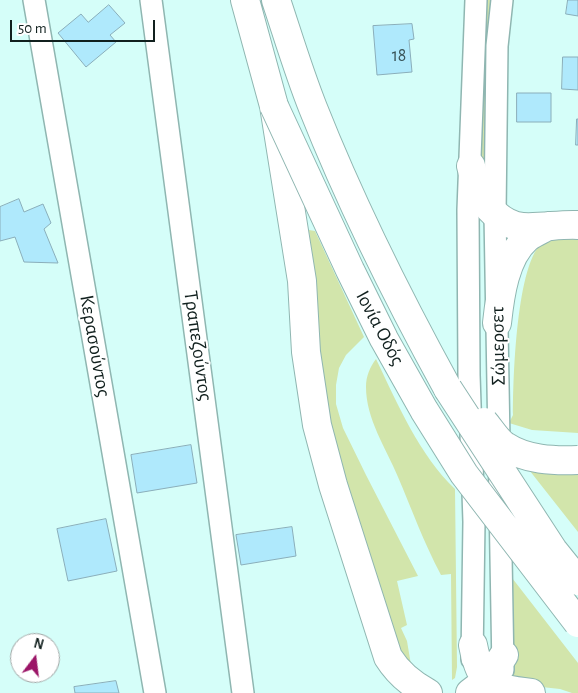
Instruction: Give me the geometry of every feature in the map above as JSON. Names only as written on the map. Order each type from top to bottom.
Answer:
[{"type":"highway","name":"Ιονία Οδός","points":[[245,0],[274,106],[384,339],[424,410],[464,474],[578,623]]},
{"type":"highway","name":"Ιονία Οδός","points":[[276,0],[313,108],[336,163],[422,341],[448,389],[553,550],[578,581]]},
{"type":"highway","points":[[274,106],[302,281],[306,352],[317,424],[333,485],[388,657],[394,668],[405,678],[415,687],[428,693]]},
{"type":"highway","points":[[471,166],[477,189],[495,214],[510,225],[521,227],[578,225]]},
{"type":"highway","points":[[497,323],[501,296],[514,255],[527,238],[548,226]]},
{"type":"highway","points":[[448,389],[469,404],[504,445],[541,459],[578,460]]},
{"type":"highway","points":[[473,645],[478,667],[487,690]]},
{"type":"highway","points":[[487,690],[504,655]]},
{"type":"highway","points":[[487,690],[531,693]]},
{"type":"street","name":"Κερασούντος","points":[[34,0],[155,693]]},
{"type":"street","name":"Τραπεζούντος","points":[[151,0],[243,693]]},
{"type":"street","name":"Σώμερσετ","points":[[473,645],[474,522],[469,375],[468,210],[476,0]]},
{"type":"street","name":"Σώμερσετ","points":[[502,0],[496,46],[495,214],[504,655]]},
{"type":"green space","points":[[482,0],[490,0],[486,185],[482,187],[478,73]]},
{"type":"green space","points":[[309,230],[315,231],[364,337],[346,355],[339,368],[336,385],[336,404],[343,428],[418,576],[397,581],[407,625],[401,628],[407,641],[411,665],[403,661],[343,475],[322,393]]},
{"type":"green space","points":[[578,239],[578,433],[532,430],[509,423],[513,415],[515,350],[527,271],[535,253],[544,241]]},
{"type":"green space","points":[[376,359],[420,445],[442,476],[455,489],[457,667],[455,678],[452,680],[451,574],[441,575],[373,422],[367,399],[366,383]]},
{"type":"green space","points":[[526,466],[578,467],[578,532]]},
{"type":"green space","points":[[509,574],[578,663],[578,693],[523,685],[523,677],[511,676]]},
{"type":"building","points":[[568,0],[578,0],[578,16],[566,14]]},
{"type":"building","points":[[109,5],[125,23],[110,35],[116,42],[86,67],[58,33],[81,14],[88,22]]},
{"type":"building","points":[[412,24],[414,39],[409,40],[412,72],[377,75],[373,26]]},
{"type":"building","points":[[563,57],[578,57],[578,90],[562,89]]},
{"type":"building","points":[[517,93],[551,93],[551,122],[517,122]]},
{"type":"building","points":[[577,119],[578,145],[576,145]]},
{"type":"building","points":[[19,199],[24,212],[43,204],[51,223],[44,229],[58,263],[24,262],[15,237],[0,241],[0,207]]},
{"type":"building","points":[[191,445],[197,483],[137,493],[131,455]]},
{"type":"building","points":[[106,519],[117,571],[68,581],[57,529]]},
{"type":"building","points":[[292,527],[296,556],[241,565],[236,535]]},
{"type":"building","points":[[116,681],[119,693],[75,693],[74,687]]}]
